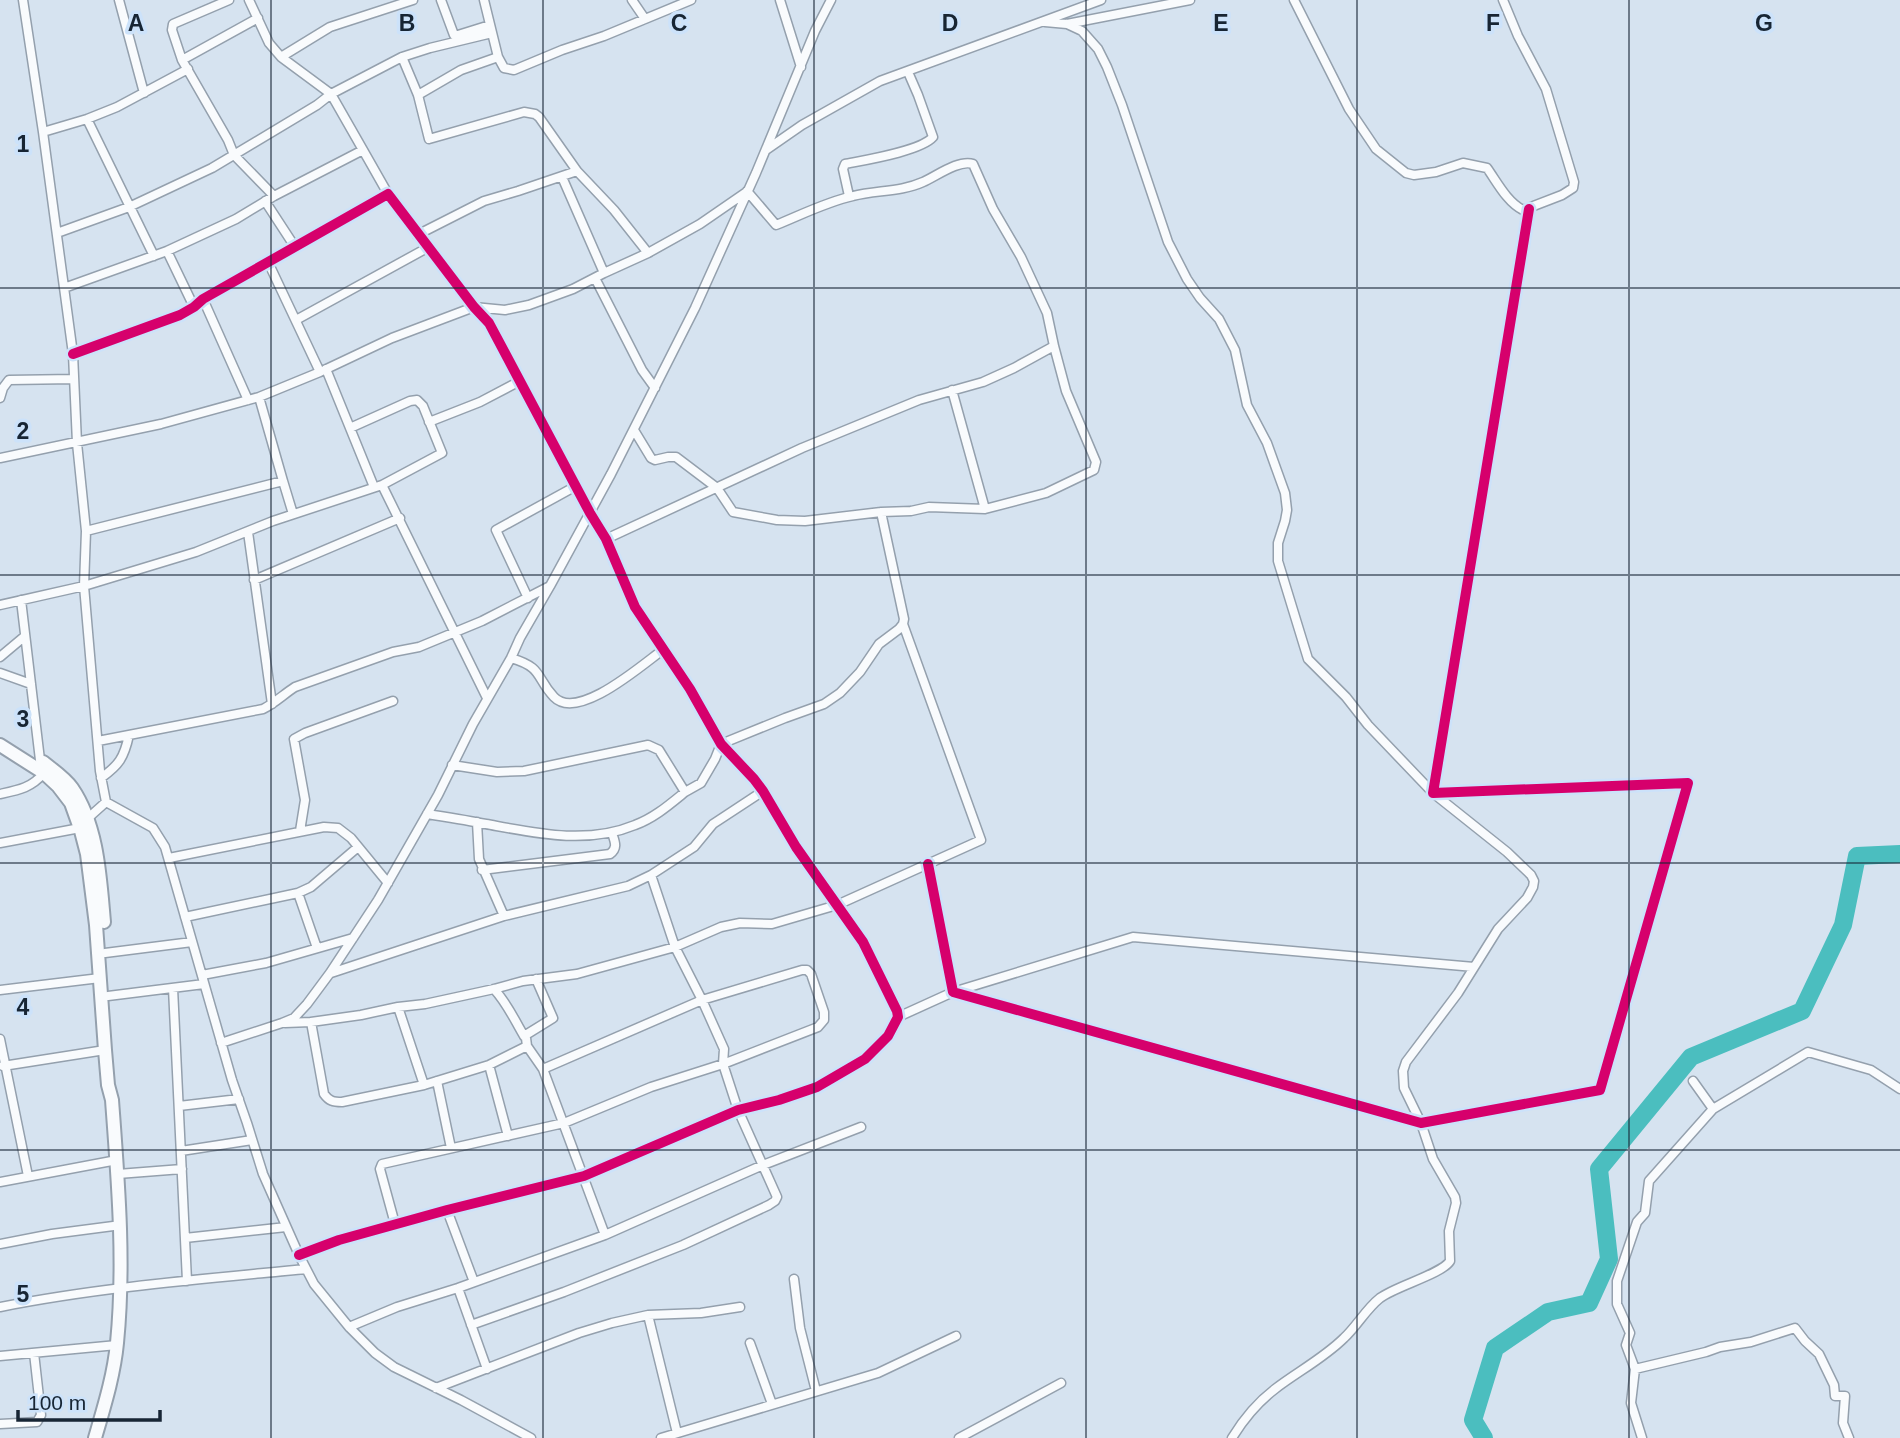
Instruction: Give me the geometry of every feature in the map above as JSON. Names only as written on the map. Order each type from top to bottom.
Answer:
[{"type":"main road","points":[[0,739],[42,767],[71,803],[92,836],[101,883],[114,1084],[112,1100]]},
{"type":"main road","points":[[0,745],[42,767]]},
{"type":"main road","points":[[83,824],[96,925],[121,1225],[117,1345],[106,1404],[95,1438]]},
{"type":"street","points":[[23,0],[73,354],[77,443],[86,531],[84,586],[101,778],[106,802],[153,828],[160,836],[169,858],[221,1043],[266,1183],[306,1269],[322,1294],[349,1327],[375,1353],[394,1367],[531,1438]]},
{"type":"street","points":[[119,0],[144,93]]},
{"type":"street","points":[[229,0],[173,24],[172,30],[182,60],[234,155],[274,196]]},
{"type":"street","points":[[249,0],[269,43],[281,57],[331,94],[388,194],[489,323],[606,539],[635,607],[690,689],[721,744],[763,791],[796,847],[863,942],[898,1017],[888,1036],[864,1059],[817,1087],[738,1110],[584,1176],[395,1224],[299,1255]]},
{"type":"street","points":[[281,57],[330,27],[413,0]]},
{"type":"street","points":[[440,0],[454,35],[491,29]]},
{"type":"street","points":[[484,0],[498,57],[503,68],[514,70],[691,0]]},
{"type":"street","points":[[632,0],[645,19]]},
{"type":"street","points":[[780,0],[801,67]]},
{"type":"street","points":[[221,1043],[282,1023],[300,1011],[330,973],[388,883],[634,430],[695,308],[766,150],[815,31],[831,0]]},
{"type":"street","points":[[766,150],[802,125],[880,81],[1101,0]]},
{"type":"street","points":[[1041,21],[1067,24],[1190,0]]},
{"type":"street","points":[[1294,0],[1349,109],[1376,149],[1406,173],[1414,175],[1436,172],[1463,163],[1487,168],[1523,211],[1562,195],[1573,188],[1574,183],[1546,89],[1518,36],[1503,0]]},
{"type":"street","points":[[182,60],[258,18]]},
{"type":"street","points":[[1067,24],[1082,31],[1098,49],[1122,105],[1168,242],[1187,279],[1219,319],[1235,350],[1247,405],[1267,443],[1286,493],[1287,510],[1278,543],[1278,561],[1308,659],[1433,793],[1507,852],[1534,881],[1527,898],[1498,929],[1428,1035],[1406,1062],[1403,1071],[1404,1088],[1421,1123],[1433,1159],[1455,1197],[1449,1230],[1448,1265],[1380,1298],[1343,1339],[1272,1391],[1232,1438]]},
{"type":"street","points":[[57,233],[129,207],[212,168],[331,94],[402,57],[491,29]]},
{"type":"street","points":[[402,57],[418,95],[429,139],[524,112],[539,117],[577,171],[614,210],[648,253]]},
{"type":"street","points":[[418,95],[461,70],[498,57]]},
{"type":"street","points":[[43,132],[88,119],[188,69]]},
{"type":"street","points":[[849,196],[845,164],[896,153],[931,141],[933,137],[908,72]]},
{"type":"street","points":[[88,119],[154,256]]},
{"type":"street","points":[[64,288],[167,251],[236,219],[363,150]]},
{"type":"street","points":[[634,430],[651,458],[655,460],[676,457],[717,488],[733,512],[758,518],[805,521],[929,507],[985,509],[1046,494],[1094,470],[1096,466],[1066,391],[1047,313],[1021,257],[993,209],[973,164],[968,162],[957,165],[903,189],[849,196],[776,225],[747,191]]},
{"type":"street","points":[[417,234],[484,201],[577,171]]},
{"type":"street","points":[[562,177],[604,273]]},
{"type":"street","points":[[0,458],[161,424],[258,397],[392,338],[474,307],[505,310],[529,305],[573,289],[648,253],[700,224],[747,191]]},
{"type":"street","points":[[73,354],[180,315],[203,299],[388,194]]},
{"type":"street","points":[[265,201],[295,247]]},
{"type":"street","points":[[1433,793],[1529,209]]},
{"type":"street","points":[[296,320],[428,248]]},
{"type":"street","points":[[167,251],[194,307]]},
{"type":"street","points":[[268,262],[378,486],[400,518],[487,698]]},
{"type":"street","points":[[595,278],[654,388]]},
{"type":"street","points":[[203,299],[248,400]]},
{"type":"street","points":[[606,539],[802,448],[919,400],[983,382],[1054,346]]},
{"type":"street","points":[[0,398],[9,380],[74,379]]},
{"type":"street","points":[[429,422],[480,402],[520,381]]},
{"type":"street","points":[[952,390],[985,509]]},
{"type":"street","points":[[258,397],[293,514]]},
{"type":"street","points":[[0,605],[84,586],[196,552],[293,514],[378,486],[442,453],[423,406],[417,401],[410,401],[350,428]]},
{"type":"street","points":[[86,531],[283,481]]},
{"type":"street","points":[[528,597],[496,530],[576,486]]},
{"type":"street","points":[[282,1023],[311,1023],[361,1015],[425,1004],[509,984],[577,974],[675,947],[722,927],[740,923],[772,924],[837,905],[981,840],[903,624],[881,512]]},
{"type":"street","points":[[254,580],[400,518]]},
{"type":"street","points":[[247,532],[272,705]]},
{"type":"street","points":[[98,741],[263,709],[295,687],[393,652],[419,647],[482,621],[551,586]]},
{"type":"street","points":[[0,794],[32,785],[42,767],[21,600]]},
{"type":"street","points":[[427,814],[563,836],[599,836],[636,825],[660,813],[685,792],[701,783],[721,744],[824,704],[840,693],[860,672],[879,644],[903,624]]},
{"type":"street","points":[[0,657],[25,636]]},
{"type":"street","points":[[511,658],[535,668],[556,699],[566,704],[602,694],[664,649]]},
{"type":"street","points":[[0,673],[31,684]]},
{"type":"street","points":[[300,831],[305,800],[294,739],[393,701]]},
{"type":"street","points":[[101,778],[117,766],[129,735]]},
{"type":"street","points":[[452,765],[497,772],[524,771],[649,745],[659,750],[685,792]]},
{"type":"street","points":[[953,992],[1421,1123],[1600,1090],[1688,783],[1433,793]]},
{"type":"street","points":[[330,973],[503,916],[628,886],[651,875],[694,847],[713,824],[763,791]]},
{"type":"street","points":[[0,843],[83,824],[106,802]]},
{"type":"street","points":[[477,822],[482,870],[503,916]]},
{"type":"street","points":[[169,858],[300,831],[338,828],[351,838],[388,883]]},
{"type":"street","points":[[482,870],[610,854],[616,845],[612,833]]},
{"type":"street","points":[[185,917],[298,893],[311,887],[358,847]]},
{"type":"street","points":[[928,864],[953,992]]},
{"type":"street","points":[[471,1325],[683,1245],[769,1205],[777,1197],[738,1110],[723,1064],[724,1049],[675,947],[651,875]]},
{"type":"street","points":[[298,893],[317,948]]},
{"type":"street","points":[[898,1017],[953,992],[1133,937],[1474,967]]},
{"type":"street","points":[[108,996],[173,988],[353,938]]},
{"type":"street","points":[[105,953],[192,942]]},
{"type":"street","points":[[395,1224],[380,1167],[383,1164],[564,1123],[651,1087],[723,1064],[818,1027],[824,1020],[824,1012],[811,974],[802,970],[702,1000],[543,1069]]},
{"type":"street","points":[[0,990],[100,978]]},
{"type":"street","points":[[524,1036],[553,1018],[536,979]]},
{"type":"street","points":[[173,988],[187,1281]]},
{"type":"street","points":[[494,989],[506,1002],[526,1038],[527,1046],[543,1069],[605,1235]]},
{"type":"street","points":[[398,1007],[424,1085]]},
{"type":"street","points":[[311,1023],[324,1094],[328,1100],[334,1102],[424,1085],[489,1065],[527,1046]]},
{"type":"street","points":[[0,1039],[3,1066],[28,1176]]},
{"type":"street","points":[[3,1066],[105,1050]]},
{"type":"street","points":[[1643,1438],[1631,1404],[1635,1369],[1626,1345],[1630,1333],[1617,1304],[1617,1281],[1637,1222],[1645,1213],[1649,1181],[1713,1109],[1808,1052],[1871,1070],[1900,1089]]},
{"type":"street","points":[[489,1065],[508,1136]]},
{"type":"street","points":[[437,1081],[451,1148]]},
{"type":"street","points":[[1693,1081],[1713,1109]]},
{"type":"street","points":[[178,1106],[239,1100]]},
{"type":"street","points":[[349,1327],[397,1307],[605,1235],[763,1166],[861,1127]]},
{"type":"street","points":[[181,1151],[252,1140]]},
{"type":"street","points":[[0,1182],[117,1160]]},
{"type":"street","points":[[118,1174],[182,1169]]},
{"type":"street","points":[[447,1210],[474,1282]]},
{"type":"street","points":[[0,1244],[121,1225]]},
{"type":"street","points":[[185,1238],[286,1227]]},
{"type":"street","points":[[0,1307],[120,1288],[306,1269]]},
{"type":"street","points":[[794,1279],[800,1328],[816,1391]]},
{"type":"street","points":[[458,1288],[487,1369]]},
{"type":"street","points":[[436,1388],[579,1333],[648,1315],[701,1313],[740,1307]]},
{"type":"street","points":[[648,1315],[677,1433]]},
{"type":"street","points":[[1635,1369],[1720,1347],[1751,1342],[1794,1328],[1819,1354],[1834,1385],[1835,1396],[1845,1396],[1843,1423],[1849,1438]]},
{"type":"street","points":[[661,1438],[878,1373],[956,1336]]},
{"type":"street","points":[[750,1343],[772,1404]]},
{"type":"street","points":[[0,1356],[117,1345]]},
{"type":"street","points":[[0,1424],[37,1422],[40,1419],[34,1353]]},
{"type":"street","points":[[959,1438],[1061,1383]]},
{"type":"waterway","points":[[1484,1438],[1473,1420],[1495,1348],[1548,1312],[1589,1303],[1609,1259],[1599,1169],[1691,1057],[1802,1011],[1843,925],[1857,856],[1900,854]]},
{"type":"cycle path","points":[[73,354],[180,315],[203,299],[388,194],[489,323],[606,539],[635,607],[690,689],[721,744],[763,791],[796,847],[863,942],[897,1011],[898,1017],[888,1036],[865,1059],[817,1087],[738,1110],[584,1176],[447,1210],[339,1240],[299,1255]]},
{"type":"cycle path","points":[[928,864],[953,992],[1421,1123],[1600,1090],[1688,783],[1433,793],[1529,209]]}]
